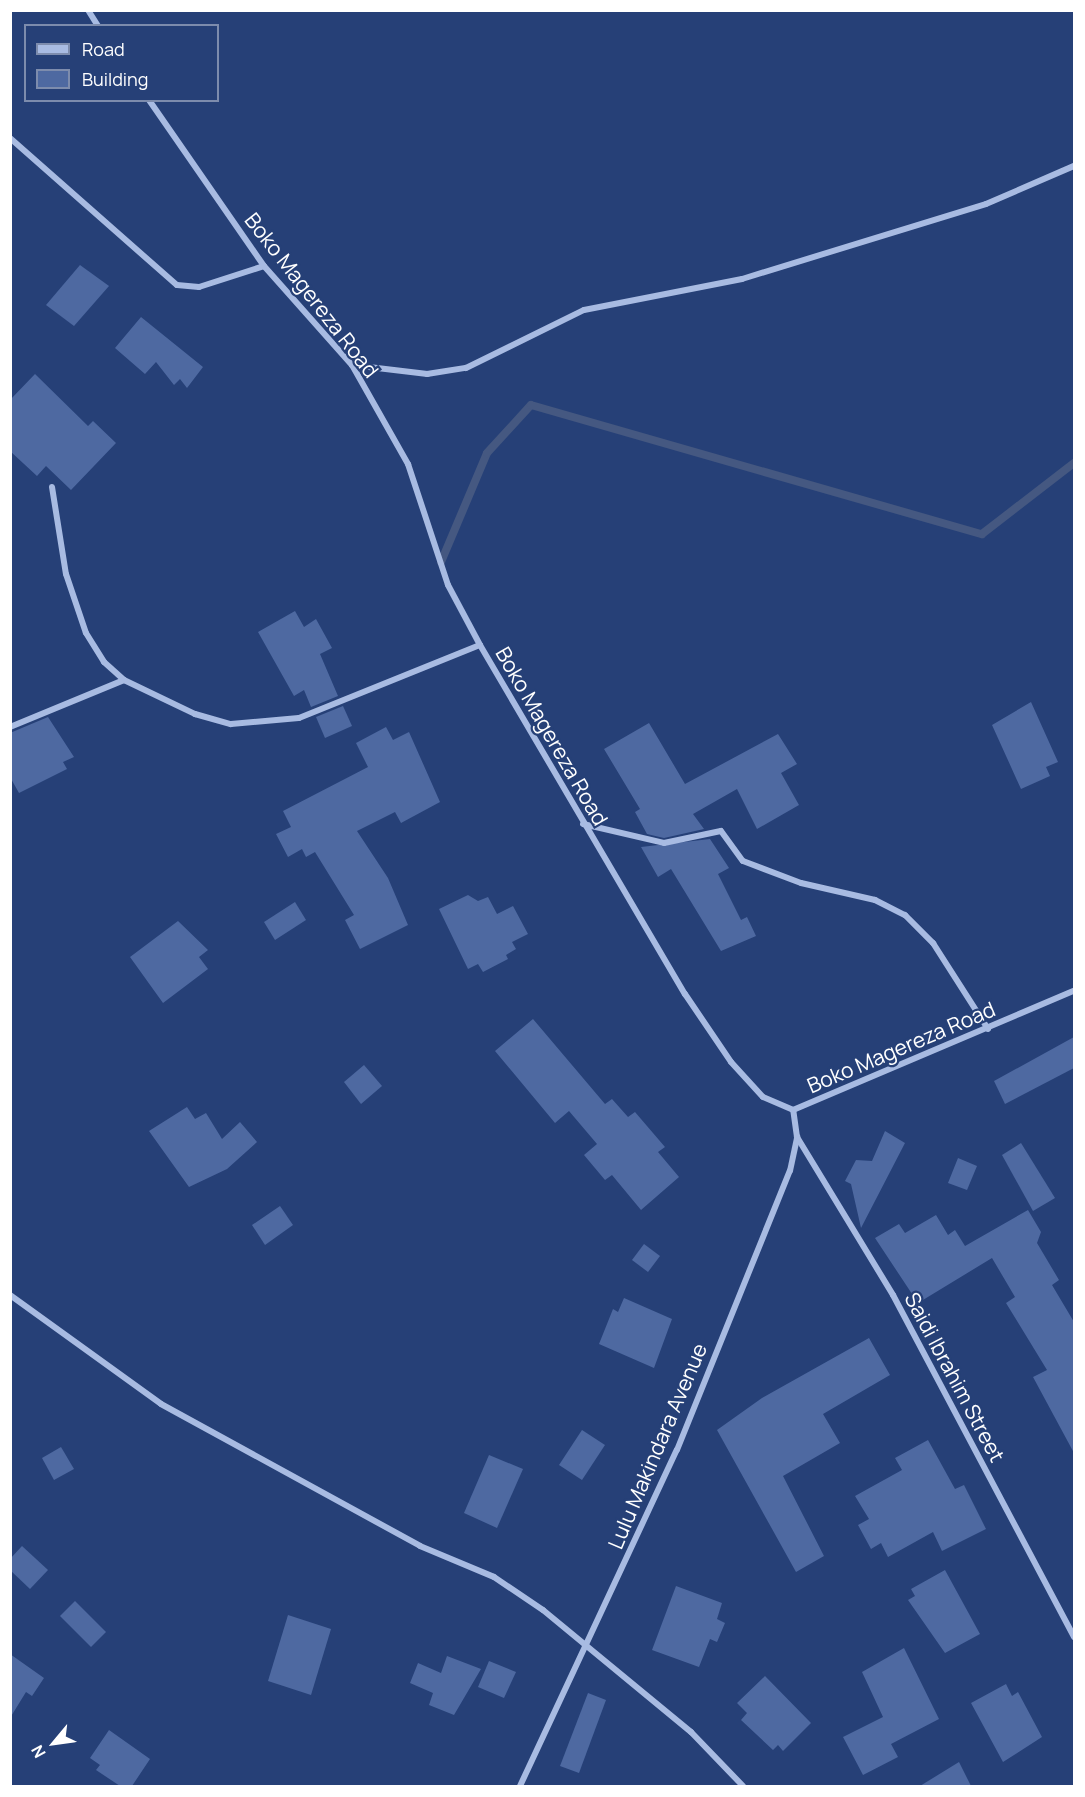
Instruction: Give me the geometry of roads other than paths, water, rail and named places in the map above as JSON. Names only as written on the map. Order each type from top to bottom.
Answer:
[{"type":"street","points":[[88,10],[97,24]]},
{"type":"street","name":"Boko Magereza Road","points":[[150,102],[264,266],[352,365],[408,464],[448,585],[480,645],[583,824],[731,1062],[763,1097],[793,1110],[1074,991]]},
{"type":"street","points":[[10,138],[177,285],[199,287],[264,266]]},
{"type":"street","points":[[352,365],[427,374],[466,368],[584,310],[742,279],[986,204],[1074,166]]},
{"type":"street","points":[[52,487],[66,574],[86,633],[104,662],[124,680],[195,714],[262,724],[338,705],[480,645]]},
{"type":"street","points":[[10,727],[124,680]]},
{"type":"street","points":[[583,824],[664,843],[721,831],[743,861],[801,883],[875,900],[905,915],[933,943],[988,1029]]},
{"type":"street","name":"Lulu Makindara Avenue","points":[[520,1786],[587,1647],[677,1449],[790,1171],[796,1137],[793,1110]]},
{"type":"street","name":"Saidi Ibrahim Street","points":[[796,1137],[893,1295],[1074,1637]]},
{"type":"street","points":[[10,1295],[161,1404],[420,1546],[494,1577],[587,1647],[691,1732],[743,1786]]},
{"type":"waterway","points":[[441,562],[487,453],[531,405],[982,534],[1074,463]]}]
